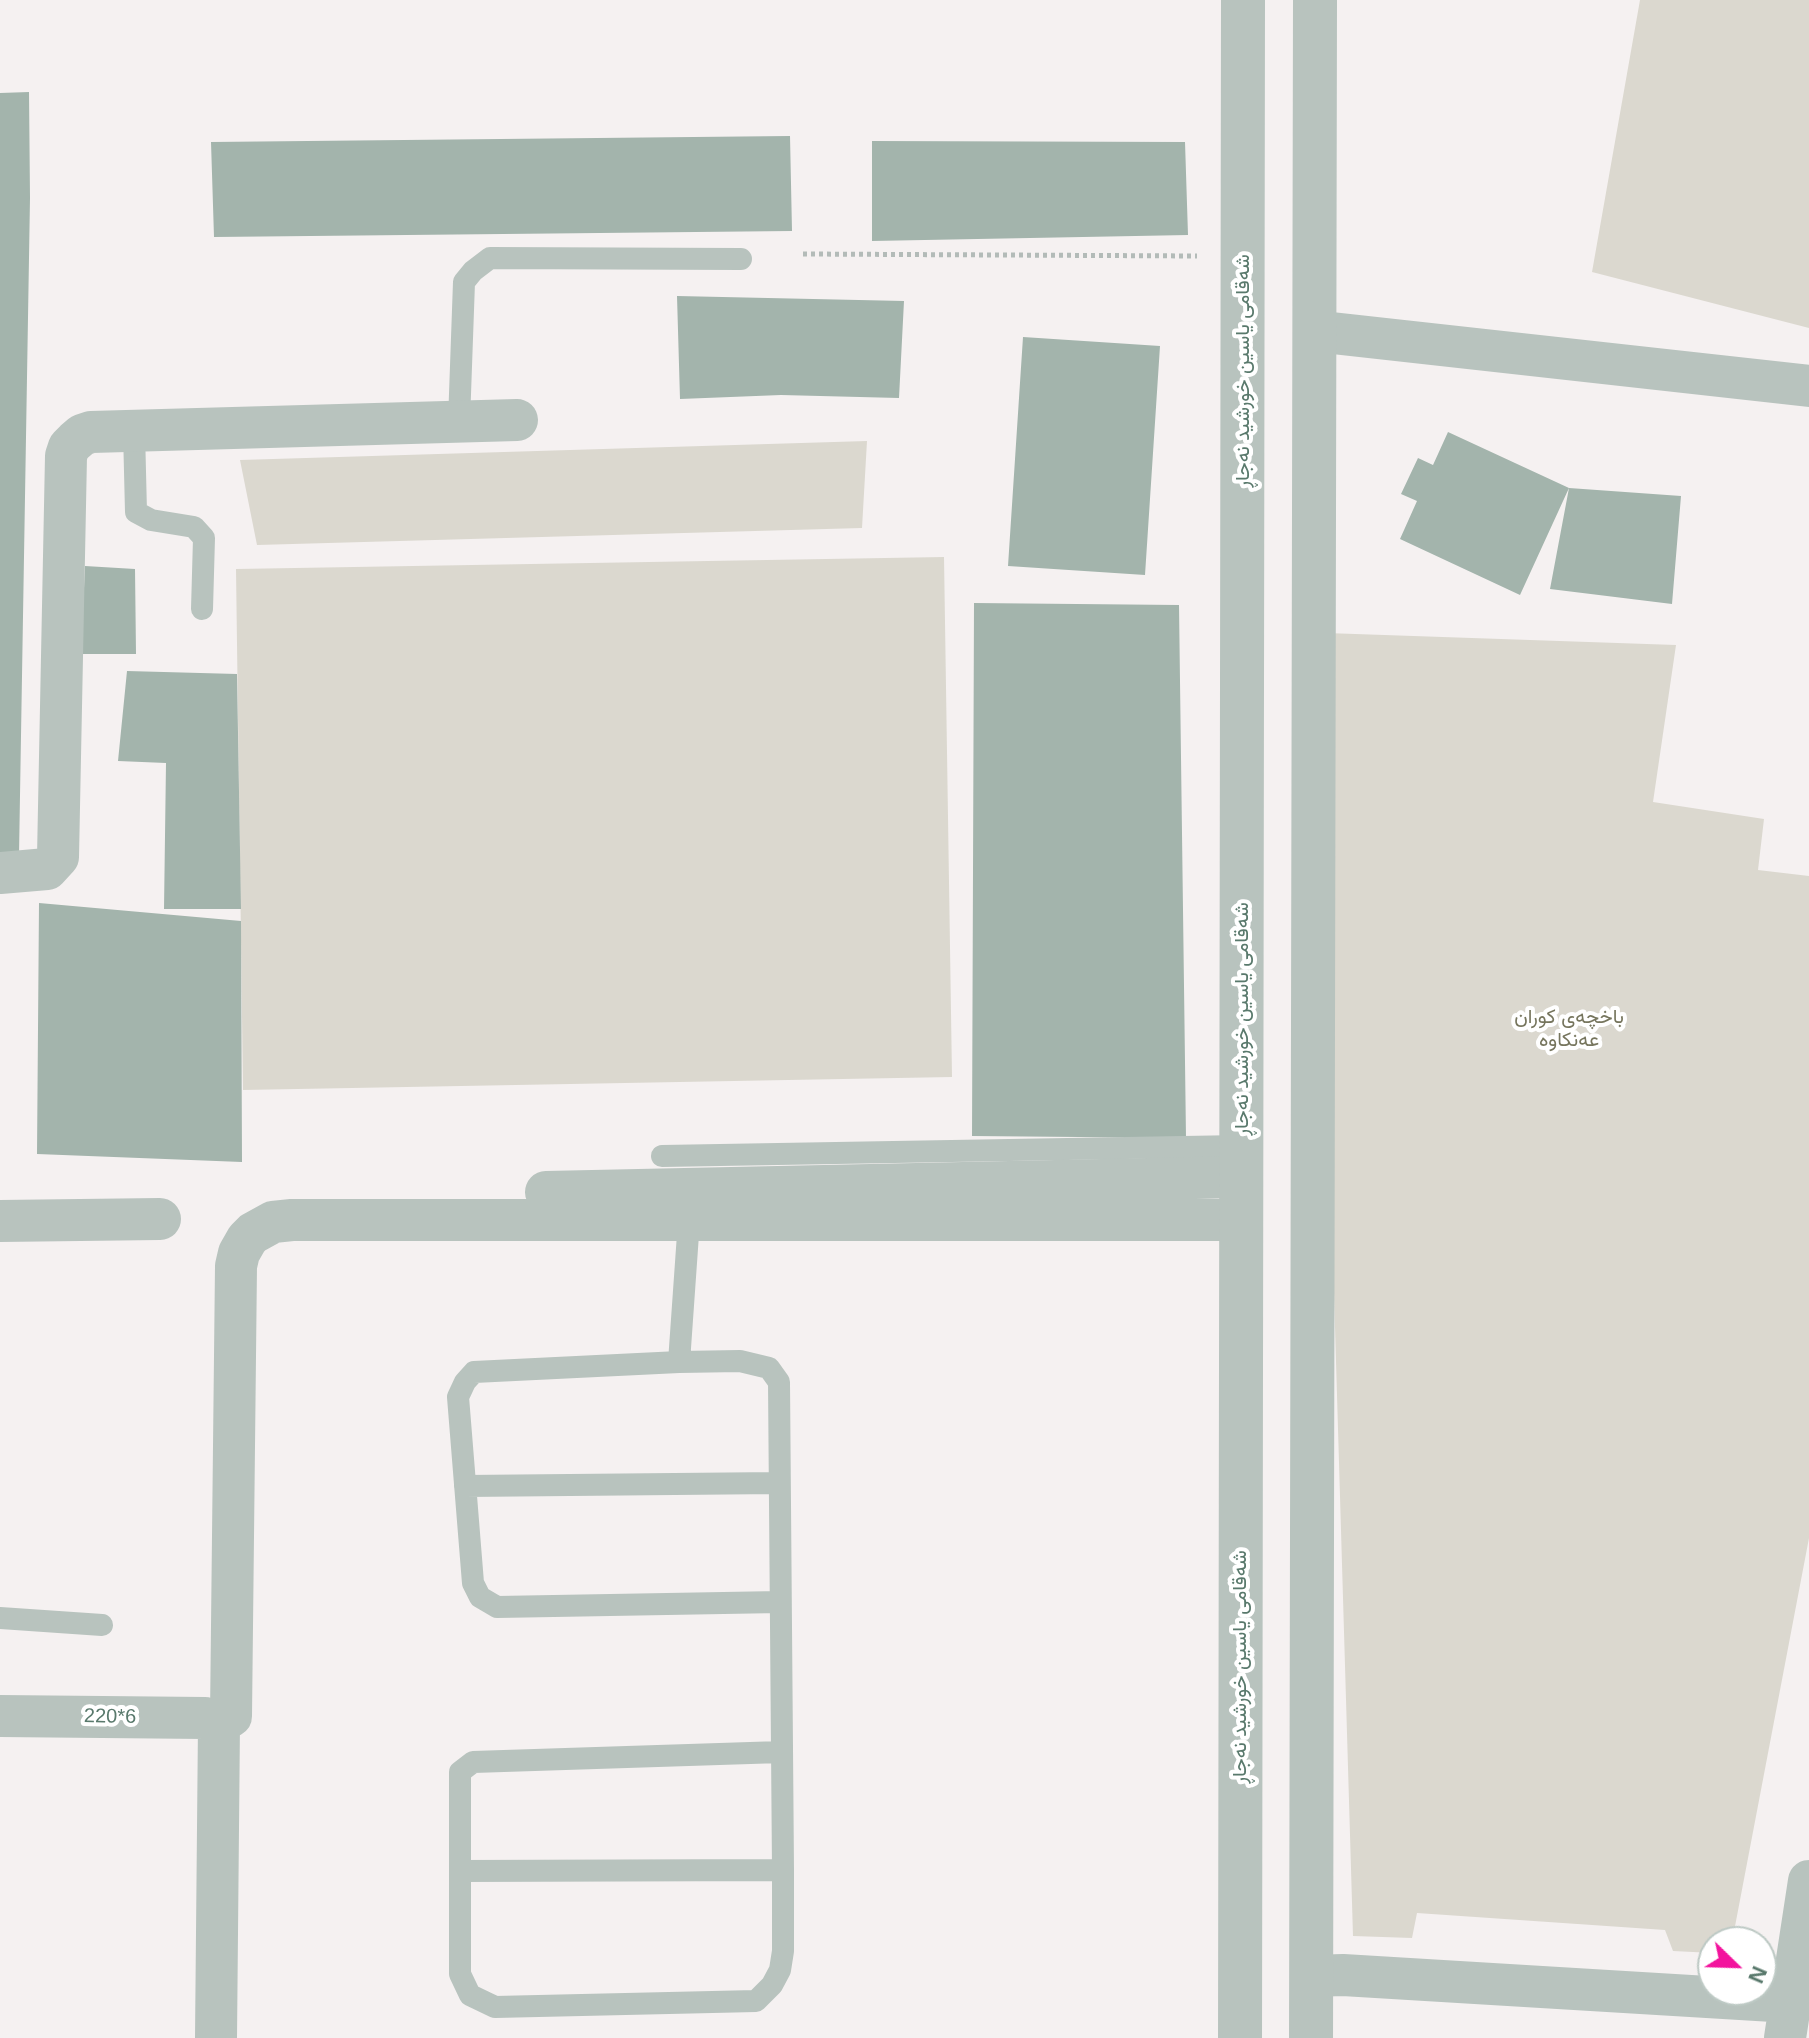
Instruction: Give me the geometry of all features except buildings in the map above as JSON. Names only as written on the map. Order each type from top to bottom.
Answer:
[{"type":"street","name":"شەقامی یاسین خورشید نەجاڕ","points":[[1240,2038],[1243,0]]},
{"type":"street","points":[[1311,2038],[1315,0]]},
{"type":"street","points":[[1314,331],[1809,386]]},
{"type":"street","points":[[0,873],[47,869],[58,857],[66,456],[69,447],[82,435],[91,432],[517,420]]},
{"type":"street","points":[[216,2038],[218,1719],[210,1268],[215,1242],[236,1214],[267,1197],[1241,1162]]},
{"type":"street","points":[[0,1221],[160,1219]]},
{"type":"street","points":[[218,1719],[236,1266],[247,1239],[259,1228],[281,1220],[1241,1220]]},
{"type":"street","name":"220*6","points":[[0,1716],[218,1719]]},
{"type":"street","points":[[1311,1976],[1343,1975],[1788,2020],[1809,1881]]},
{"type":"lane","points":[[459,422],[464,282],[490,258],[741,259]]},
{"type":"lane","points":[[134,431],[136,512],[151,520],[194,527],[204,538],[202,609]]},
{"type":"lane","points":[[662,1156],[1241,1162]]},
{"type":"lane","points":[[679,1362],[689,1220]]},
{"type":"lane","points":[[780,1602],[497,1607],[480,1597],[473,1583],[458,1397],[465,1382],[474,1372],[740,1361],[769,1368],[779,1382],[783,1870],[783,1951],[780,1970],[772,1985],[756,2001],[495,2007],[470,1995],[460,1974],[460,1772],[473,1762],[781,1752]]},
{"type":"lane","points":[[465,1486],[779,1483]]},
{"type":"lane","points":[[0,1618],[102,1625]]},
{"type":"lane","points":[[461,1871],[783,1870]]},
{"type":"path","points":[[803,254],[1197,256]]},
{"type":"green space","points":[[1640,0],[1809,0],[1809,328],[1592,272]]},
{"type":"green space","points":[[867,441],[862,528],[257,545],[240,460]]},
{"type":"green space","points":[[944,557],[952,1077],[243,1090],[236,569]]},
{"type":"green space","name":"باخچەی کوران عەنکاوە","points":[[1326,633],[1676,645],[1653,802],[1764,819],[1758,870],[1809,876],[1809,1538],[1735,1926],[1697,1926],[1697,1952],[1673,1951],[1665,1930],[1417,1913],[1412,1938],[1353,1936],[1331,1192]]}]
